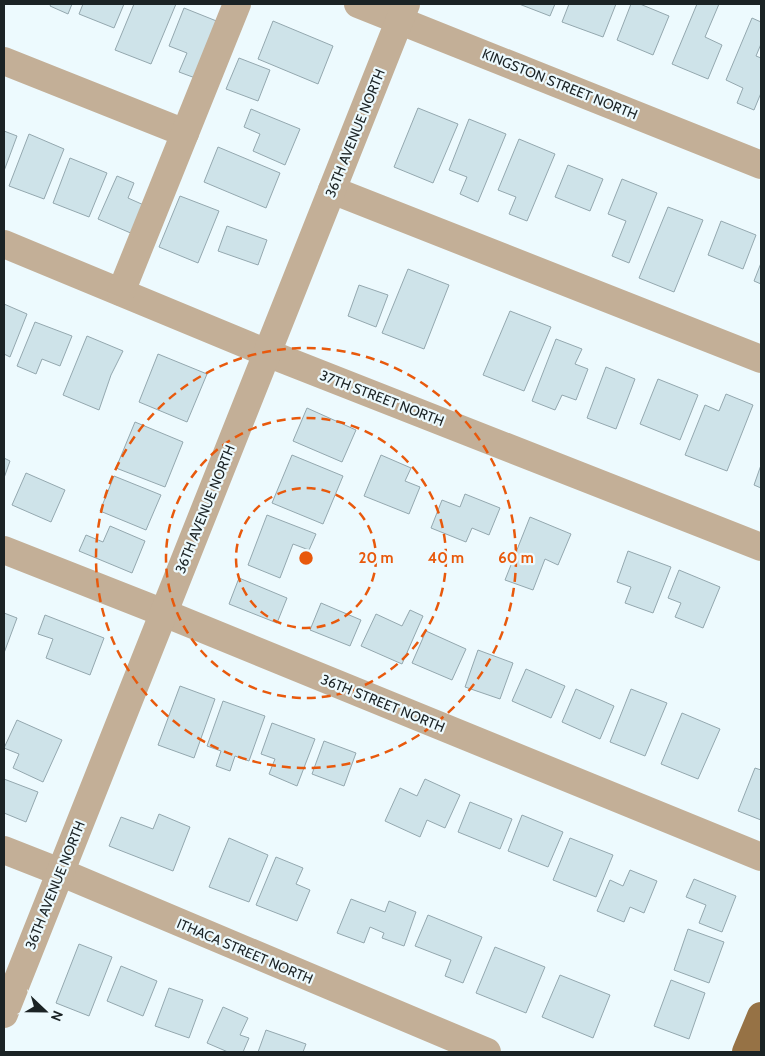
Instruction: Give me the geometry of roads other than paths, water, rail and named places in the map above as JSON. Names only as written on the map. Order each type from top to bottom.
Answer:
[{"type":"main road","points":[[746,1052],[761,1016]]},
{"type":"street","points":[[121,292],[238,4]]},
{"type":"street","name":"KINGSTON STREET NORTH","points":[[358,4],[403,12],[761,165]]},
{"type":"street","name":"36TH AVENUE NORTH","points":[[4,1014],[403,12]]},
{"type":"street","points":[[4,61],[185,133]]},
{"type":"street","points":[[332,190],[761,360]]},
{"type":"street","name":"37TH STREET NORTH","points":[[4,244],[267,353],[761,547]]},
{"type":"street","name":"36TH STREET NORTH","points":[[4,550],[164,613],[761,857]]},
{"type":"street","name":"ITHACA STREET NORTH","points":[[4,850],[487,1052]]}]
